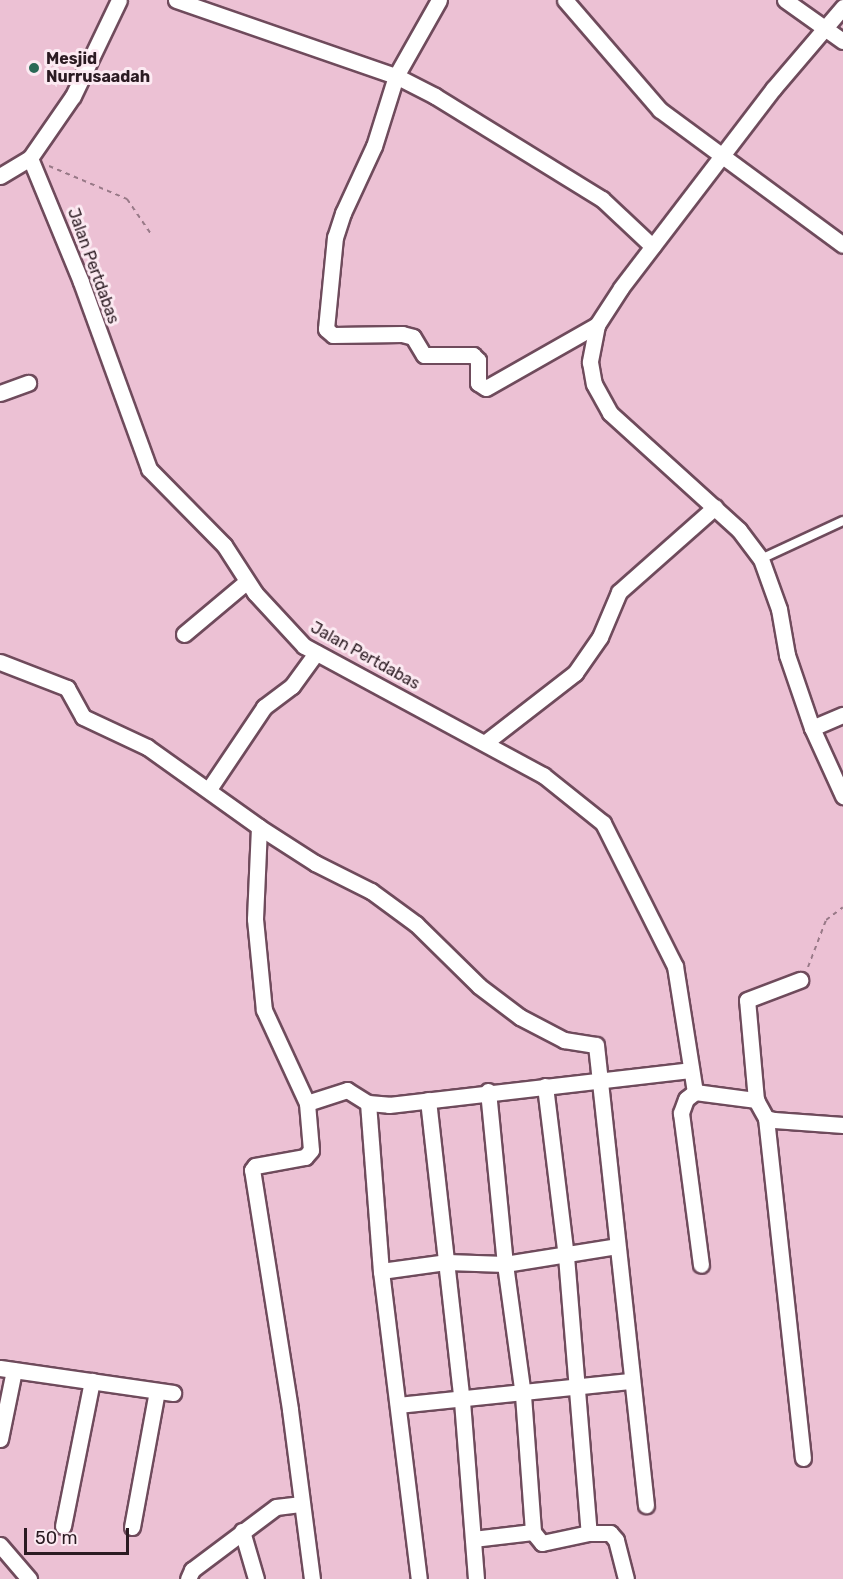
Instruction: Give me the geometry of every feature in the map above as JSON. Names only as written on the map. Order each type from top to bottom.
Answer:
[{"type":"street","points":[[0,176],[30,158],[73,96],[119,0]]},
{"type":"street","points":[[177,0],[396,76],[505,135],[592,192],[652,246]]},
{"type":"street","points":[[439,0],[396,76],[374,146],[335,237],[326,306],[329,333],[402,334],[413,338],[424,355],[473,355],[478,360],[478,383],[486,388],[597,325]]},
{"type":"street","points":[[565,0],[660,110],[721,158],[843,245]]},
{"type":"street","points":[[785,0],[843,41]]},
{"type":"street","points":[[843,8],[652,246],[597,325],[590,362],[594,384],[610,413],[715,507],[761,559],[779,609],[787,655],[812,728],[843,796]]},
{"type":"street","name":"Jalan Pertdabas","points":[[30,158],[81,282],[144,461],[224,545],[246,582],[278,621],[316,652],[486,742],[543,775],[603,823],[675,966],[687,1023],[690,1070],[696,1092]]},
{"type":"street","points":[[0,393],[28,383]]},
{"type":"street","points":[[486,742],[575,673],[600,637],[619,592],[715,507]]},
{"type":"street","points":[[183,634],[246,582]]},
{"type":"street","points":[[208,789],[264,707],[292,686],[316,652]]},
{"type":"street","points":[[0,662],[67,688],[83,717],[147,747],[259,827],[393,906],[479,986],[520,1017],[564,1040],[594,1043],[598,1050],[599,1081],[646,1505]]},
{"type":"street","points":[[812,728],[843,715]]},
{"type":"street","points":[[259,827],[255,919],[264,1010],[307,1103],[311,1150],[298,1161],[255,1166],[251,1174],[312,1579]]},
{"type":"street","points":[[800,980],[747,1000],[756,1100],[766,1118],[803,1458]]},
{"type":"street","points":[[307,1103],[347,1090],[368,1103],[428,1100],[488,1091],[690,1070]]},
{"type":"street","points":[[545,1086],[579,1387],[589,1533]]},
{"type":"street","points":[[488,1091],[505,1264],[523,1395],[533,1532],[542,1543],[589,1533],[610,1533],[616,1540],[626,1579]]},
{"type":"street","points":[[701,1265],[681,1113],[686,1099],[696,1092],[756,1100]]},
{"type":"street","points":[[428,1100],[462,1401],[476,1579]]},
{"type":"street","points":[[368,1103],[381,1271],[419,1579]]},
{"type":"street","points":[[766,1118],[843,1125]]},
{"type":"street","points":[[381,1271],[447,1263],[505,1264],[617,1246]]},
{"type":"street","points":[[0,1440],[7,1369],[173,1393]]},
{"type":"street","points":[[63,1526],[92,1381]]},
{"type":"street","points":[[398,1405],[462,1401],[632,1382]]},
{"type":"street","points":[[132,1527],[157,1390]]},
{"type":"street","points":[[188,1579],[192,1570],[276,1507],[302,1504]]},
{"type":"street","points":[[242,1531],[256,1579]]},
{"type":"street","points":[[473,1539],[533,1532]]},
{"type":"street","points":[[0,1545],[29,1579]]},
{"type":"lane","points":[[761,559],[843,521]]},
{"type":"path","points":[[30,158],[119,193],[133,204],[151,234]]},
{"type":"path","points":[[800,980],[820,942],[826,920],[843,907]]},
{"type":"place","name":"Mesjid Nurrusaadah","points":[[34,68]]}]
